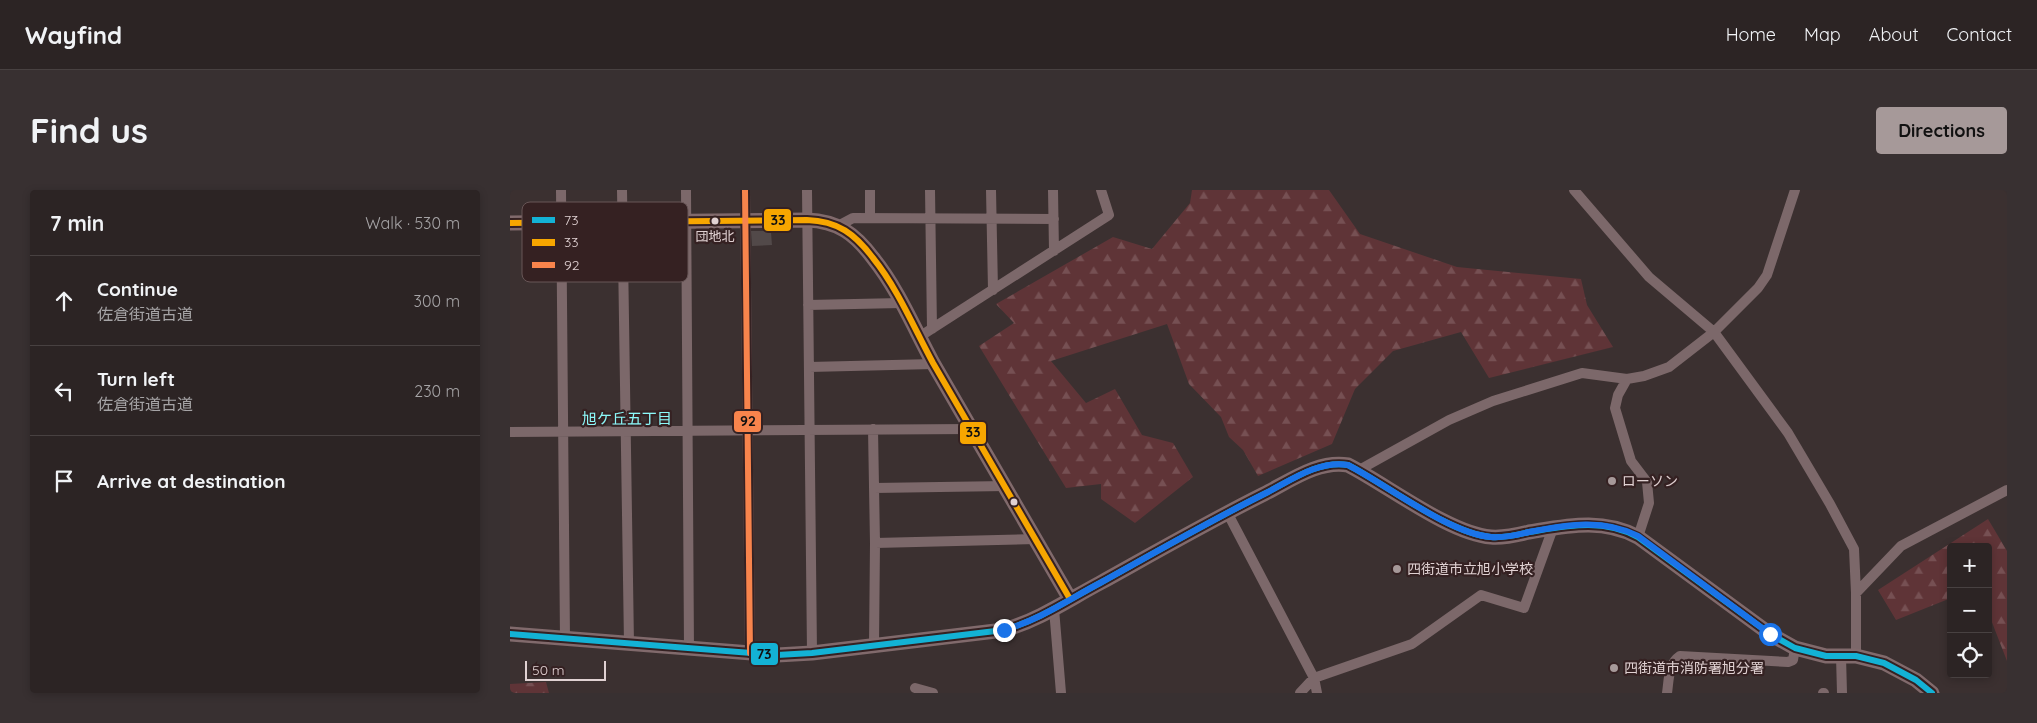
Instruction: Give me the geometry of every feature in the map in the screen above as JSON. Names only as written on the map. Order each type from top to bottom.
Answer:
[{"type":"street","points":[[745,190],[750,653]]},
{"type":"street","points":[[807,190],[812,653]]},
{"type":"street","points":[[870,190],[870,218]]},
{"type":"street","points":[[930,190],[925,333],[934,364],[1070,599]]},
{"type":"street","points":[[992,190],[993,290]]},
{"type":"street","points":[[1053,190],[1054,251]]},
{"type":"street","points":[[925,333],[1109,215],[1101,190]]},
{"type":"street","points":[[1574,190],[1649,277],[1714,332],[1788,433],[1854,549],[1856,593],[1842,693]]},
{"type":"street","points":[[1358,470],[1449,420],[1493,401],[1582,374],[1627,379],[1644,376],[1669,367],[1714,332],[1746,301],[1767,275],[1795,190]]},
{"type":"street","points":[[838,226],[853,218],[1054,219]]},
{"type":"street","points":[[688,221],[825,220],[838,226],[846,230],[873,257],[900,303],[925,333]]},
{"type":"street","points":[[562,282],[565,639]]},
{"type":"street","points":[[624,282],[629,644]]},
{"type":"street","points":[[686,282],[689,649]]},
{"type":"street","points":[[808,306],[900,303]]},
{"type":"street","points":[[809,367],[934,364]]},
{"type":"street","points":[[1627,379],[1618,395],[1615,408],[1631,461],[1647,482],[1649,503],[1638,536]]},
{"type":"street","points":[[873,429],[874,645]]},
{"type":"street","points":[[510,432],[972,429]]},
{"type":"street","points":[[510,634],[777,655],[812,653],[1004,630],[1020,625],[1054,609],[1227,512],[1324,464],[1335,462],[1358,470],[1446,522],[1479,535],[1492,537],[1508,536],[1583,524],[1597,524],[1624,530],[1638,536],[1770,634],[1795,648],[1826,656],[1848,656],[1884,663],[1899,669],[1932,693]]},
{"type":"street","points":[[874,488],[1006,486]]},
{"type":"street","points":[[1856,593],[1901,546],[2007,490]]},
{"type":"street","points":[[1227,512],[1314,678],[1317,693]]},
{"type":"street","points":[[1300,693],[1314,678],[1412,644],[1481,595],[1524,608],[1553,528]]},
{"type":"street","points":[[875,543],[1036,539]]},
{"type":"street","points":[[1054,609],[1061,693]]},
{"type":"street","points":[[1667,693],[1671,665],[1680,656],[1788,662],[1793,660],[1795,648]]},
{"type":"street","points":[[915,688],[933,693]]},
{"type":"green space","points":[[1192,190],[1329,190],[1360,234],[1457,267],[1581,279],[1587,305],[1613,347],[1489,378],[1461,332],[1393,351],[1355,389],[1332,444],[1258,476],[1243,450],[1229,437],[1221,417],[1189,384],[1167,324],[1051,361],[1086,403],[1115,389],[1142,435],[1173,443],[1193,477],[1135,523],[1101,499],[1101,484],[1066,488],[979,346],[1014,323],[996,304],[1113,237],[1152,249],[1190,203]]},
{"type":"green space","points":[[1988,519],[2007,551],[2007,661],[1992,622],[1992,543],[1951,543]]},
{"type":"green space","points":[[1947,545],[1947,600],[1896,620],[1878,590]]},
{"type":"green space","points":[[546,682],[549,693],[510,693],[510,684]]},
{"type":"building","points":[[751,231],[771,232],[772,245],[752,246]]},
{"type":"transit line","name":"92","points":[[745,190],[750,653]]},
{"type":"transit line","name":"33","points":[[688,221],[818,221],[845,230],[859,242],[890,283],[933,363],[1070,599]]},
{"type":"transit line","name":"33","points":[[510,223],[522,223]]},
{"type":"transit line","name":"73","points":[[510,634],[777,655],[812,653],[1004,630],[1029,621],[1053,609],[1304,473],[1337,464],[1348,465],[1438,518],[1475,534],[1501,537],[1584,525],[1598,525],[1625,531],[1638,537],[1770,634],[1795,648],[1826,656],[1856,656],[1884,663],[1916,680],[1932,693]]},
{"type":"place","name":"団地北","points":[[715,221]]},
{"type":"place","name":"ローソン","points":[[1612,481]]},
{"type":"place","name":"四街道市立旭小学校","points":[[1397,569]]},
{"type":"place","name":"四街道市消防署旭分署","points":[[1614,668]]},
{"type":"district","name":"旭ケ丘五丁目","points":[[627,419]]},
{"type":"route","points":[[1004,630],[1020,625],[1054,609],[1227,512],[1313,469],[1335,462],[1358,470],[1446,522],[1479,535],[1492,537],[1508,536],[1583,524],[1597,524],[1624,530],[1638,536],[1770,634]]}]
